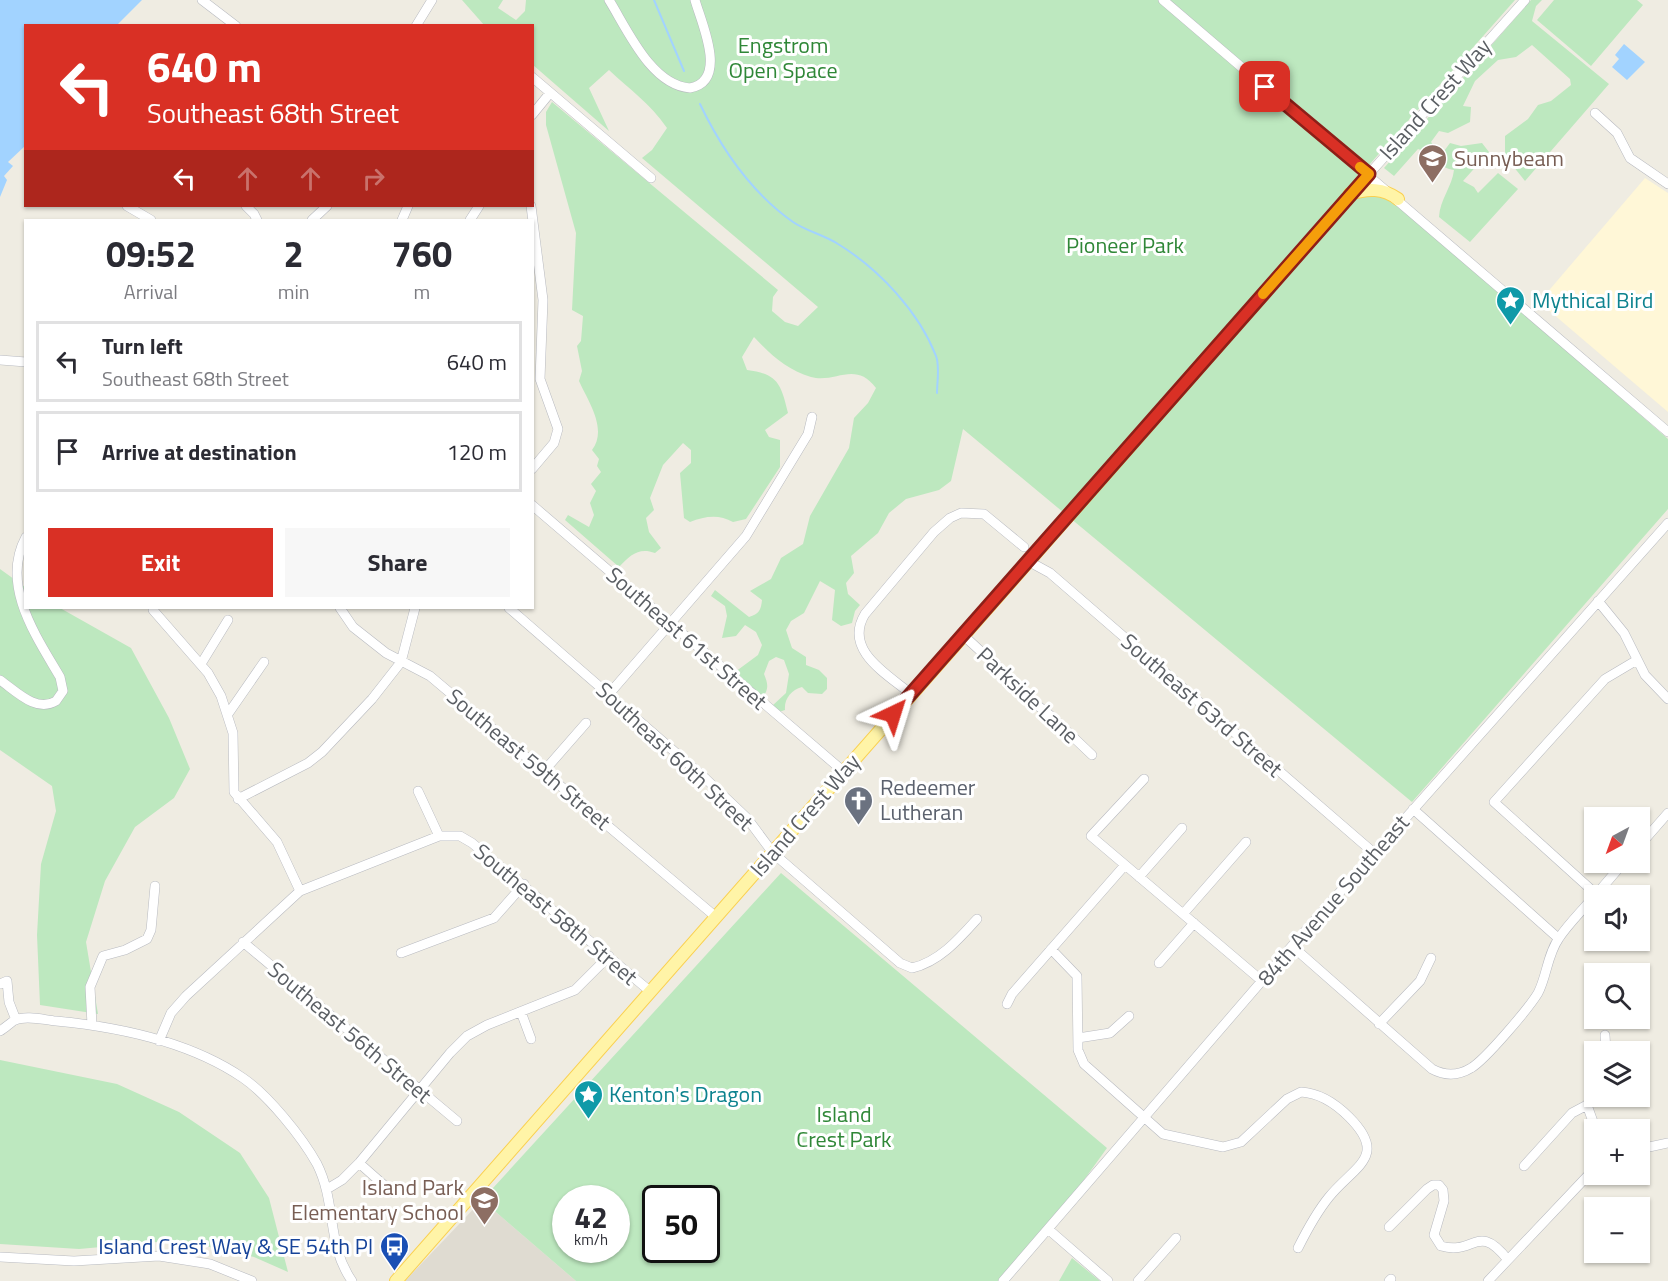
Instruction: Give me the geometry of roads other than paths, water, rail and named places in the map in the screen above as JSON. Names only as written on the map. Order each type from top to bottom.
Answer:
[{"type":"main road","name":"Island Crest Way","points":[[396,1281],[1369,174]]},
{"type":"main road","points":[[1349,195],[1363,190],[1378,190],[1398,199]]},
{"type":"street","points":[[202,0],[233,24]]},
{"type":"street","points":[[417,24],[432,0]]},
{"type":"street","points":[[609,0],[654,68],[670,81],[690,88],[705,78],[711,64],[711,52],[695,0]]},
{"type":"street","points":[[1163,0],[1668,432]]},
{"type":"street","name":"Island Crest Way","points":[[1369,174],[1525,0]]},
{"type":"street","points":[[534,79],[651,178]]},
{"type":"street","points":[[534,113],[550,93]]},
{"type":"street","points":[[1595,113],[1617,134],[1630,158],[1668,184]]},
{"type":"street","points":[[129,207],[149,219]]},
{"type":"street","points":[[247,207],[256,219]]},
{"type":"street","points":[[313,219],[326,207]]},
{"type":"street","points":[[534,230],[543,300],[540,379],[558,429],[554,443],[534,467]]},
{"type":"street","points":[[0,360],[24,362]]},
{"type":"street","points":[[609,694],[746,536],[808,434],[812,417]]},
{"type":"street","name":"Southeast 61st Street","points":[[534,507],[843,771]]},
{"type":"street","points":[[910,694],[863,653],[858,640],[859,628],[865,614],[934,532],[950,518],[961,513],[984,514],[1024,547]]},
{"type":"street","name":"84th Avenue Southeast","points":[[1003,1281],[1292,946],[1668,523]]},
{"type":"street","points":[[0,680],[29,700],[41,705],[56,701],[63,691],[60,677],[12,598],[10,578],[12,564],[19,545],[24,539]]},
{"type":"street","name":"Southeast 63rd Street","points":[[1028,561],[1050,573],[1374,853]]},
{"type":"street","points":[[1598,601],[1624,633],[1651,682],[1668,699]]},
{"type":"street","name":"Southeast 59th Street","points":[[341,609],[362,635],[401,662],[430,676],[716,917]]},
{"type":"street","points":[[238,799],[299,769],[322,752],[372,699],[401,662],[415,609]]},
{"type":"street","name":"Southeast 60th Street","points":[[510,609],[747,818],[773,853],[846,918],[907,967],[916,967],[944,952],[976,919]]},
{"type":"street","points":[[153,610],[201,664],[221,696],[228,714],[234,745],[232,781],[238,799],[277,842],[300,891]]},
{"type":"street","points":[[201,664],[228,620]]},
{"type":"street","name":"Parkside Lane","points":[[963,635],[999,668],[1019,691],[1051,716],[1092,755]]},
{"type":"street","points":[[1584,885],[1494,802],[1605,678],[1637,660]]},
{"type":"street","points":[[228,714],[264,662]]},
{"type":"street","points":[[544,771],[585,723]]},
{"type":"street","points":[[1144,779],[1091,836],[1262,981]]},
{"type":"street","points":[[159,1041],[166,1022],[177,1006],[300,891],[439,836],[418,791]]},
{"type":"street","points":[[1413,809],[1558,938]]},
{"type":"street","points":[[1650,834],[1668,813]]},
{"type":"street","points":[[1139,877],[1182,828]]},
{"type":"street","name":"Southeast 58th Street","points":[[439,836],[460,836],[524,884],[651,992]]},
{"type":"street","points":[[1183,914],[1246,842]]},
{"type":"street","points":[[1007,1004],[1051,949],[1125,865]]},
{"type":"street","points":[[1604,885],[1614,873]]},
{"type":"street","points":[[401,953],[494,918],[524,884]]},
{"type":"street","points":[[92,1025],[90,987],[103,956],[125,950],[147,939],[151,930],[155,886]]},
{"type":"street","points":[[1292,946],[1432,1069],[1451,1074],[1466,1071],[1478,1063],[1531,1003],[1540,987],[1548,959],[1558,938],[1584,908]]},
{"type":"street","points":[[1159,963],[1194,923]]},
{"type":"street","name":"Southeast 56th Street","points":[[243,942],[457,1121]]},
{"type":"street","points":[[1051,949],[1077,976],[1080,1058],[1088,1070],[1142,1118],[1170,1137],[1223,1147],[1241,1142],[1287,1099],[1301,1092],[1318,1094],[1342,1110],[1362,1133],[1367,1154],[1360,1168],[1323,1205],[1298,1248]]},
{"type":"street","points":[[327,1189],[342,1180],[359,1163],[467,1036],[476,1030],[575,990],[609,956]]},
{"type":"street","points":[[1379,1024],[1420,981],[1431,958]]},
{"type":"street","points":[[0,984],[7,981],[9,1002],[16,1020]]},
{"type":"street","points":[[521,1012],[531,1039]]},
{"type":"street","points":[[1078,1038],[1110,1033],[1129,1016]]},
{"type":"street","points":[[0,1031],[16,1020],[29,1018],[92,1025],[159,1041],[199,1054],[226,1067],[262,1094],[316,1164],[327,1189],[336,1252],[352,1281]]},
{"type":"street","points":[[1605,1035],[1605,1041]]},
{"type":"street","points":[[1524,1166],[1572,1113],[1584,1107]]},
{"type":"street","points":[[1650,1147],[1668,1143]]},
{"type":"street","points":[[359,1163],[393,1193]]},
{"type":"street","points":[[1488,1281],[1584,1180]]},
{"type":"street","points":[[1389,1227],[1427,1189],[1433,1185],[1439,1185],[1443,1190],[1444,1201],[1434,1234],[1441,1246],[1452,1249],[1483,1240],[1493,1242],[1508,1260]]},
{"type":"street","points":[[1048,1229],[1108,1281]]},
{"type":"street","points":[[1138,1281],[1176,1239]]},
{"type":"street","points":[[0,1257],[74,1261],[159,1256],[210,1264],[252,1281]]},
{"type":"water","points":[[0,0],[142,0],[118,24],[24,24],[24,147],[8,162],[13,166],[4,176],[7,180],[0,197]]},
{"type":"water","points":[[1624,44],[1645,62],[1627,80],[1612,67],[1619,59],[1615,55]]},
{"type":"waterway","points":[[654,0],[684,71]]},
{"type":"waterway","points":[[700,104],[728,153],[764,198],[793,222],[833,241],[853,254],[896,293],[919,323],[936,356],[937,393]]},
{"type":"place","name":"Sunnybeam","points":[[1433,184]]},
{"type":"place","name":"Mythical Bird","points":[[1511,326]]},
{"type":"place","name":"Redeemer Lutheran","points":[[859,826]]},
{"type":"place","name":"Kenton's Dragon","points":[[588,1120]]},
{"type":"place","name":"Island Park Elementary School","points":[[485,1226]]},
{"type":"place","name":"Island Crest Way & SE 54th Pl","points":[[394,1272]]},
{"type":"park label","name":"Engstrom Open Space","points":[[783,58]]},
{"type":"park label","name":"Pioneer Park","points":[[1125,245]]},
{"type":"park label","name":"Island Crest Park","points":[[844,1126]]}]
